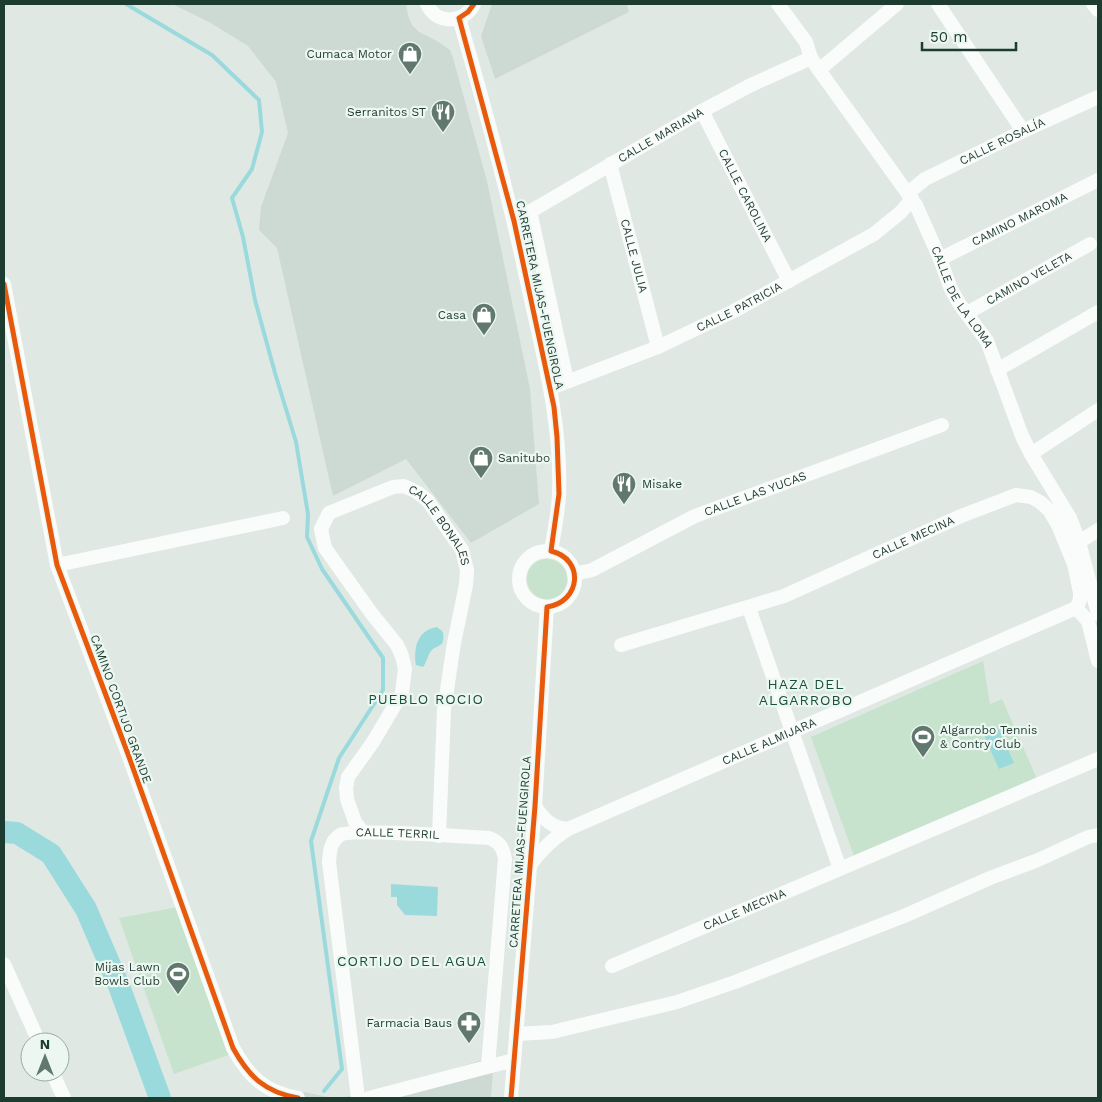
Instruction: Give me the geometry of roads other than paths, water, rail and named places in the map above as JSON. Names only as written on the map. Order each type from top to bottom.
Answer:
[{"type":"street","points":[[427,4],[433,13],[445,20],[459,18],[468,12],[474,4]]},
{"type":"street","name":"CALLE DE LA LOMA","points":[[778,4],[806,42],[811,58],[819,70],[916,205],[951,289],[987,341],[1031,454],[1070,518],[1079,542],[1098,614]]},
{"type":"street","points":[[819,70],[897,4]]},
{"type":"street","points":[[938,4],[1023,131]]},
{"type":"street","points":[[1094,4],[1098,10]]},
{"type":"street","name":"CARRETERA MIJAS-FUENGIROLA","points":[[459,18],[514,221],[551,388],[559,471],[557,511],[551,551]]},
{"type":"street","name":"CALLE MARIANA","points":[[514,221],[702,111],[751,85],[811,58]]},
{"type":"street","name":"CALLE ROSALÍA","points":[[910,196],[925,179],[1098,97]]},
{"type":"street","name":"CALLE CAROLINA","points":[[702,111],[789,281]]},
{"type":"street","name":"CALLE JULIA","points":[[610,164],[658,347]]},
{"type":"street","name":"CAMINO MAROMA","points":[[940,259],[1098,180]]},
{"type":"street","name":"CALLE PATRICIA","points":[[551,388],[658,347],[734,311],[874,234],[901,212],[910,196]]},
{"type":"street","points":[[530,211],[568,381]]},
{"type":"street","name":"CAMINO VELETA","points":[[967,313],[1090,244]]},
{"type":"street","name":"CAMINO CORTIJO GRANDE","points":[[4,284],[58,565],[233,1048],[250,1075],[264,1086],[281,1095],[298,1098]]},
{"type":"street","points":[[997,370],[1098,312]]},
{"type":"street","points":[[1031,454],[1098,410]]},
{"type":"street","name":"CALLE LAS YUCAS","points":[[574,574],[592,570],[695,516],[942,424]]},
{"type":"street","name":"CALLE BONALES","points":[[363,832],[355,822],[347,799],[348,777],[373,742],[402,693],[404,669],[402,656],[397,645],[372,614],[325,548],[321,529],[329,513],[394,487],[404,486],[417,492],[428,501],[462,550],[466,570],[466,585],[454,643],[444,710],[438,836]]},
{"type":"street","name":"CALLE MECINA","points":[[621,645],[784,596],[961,516],[1016,495],[1031,497],[1040,502],[1049,510],[1058,525],[1074,564],[1080,592],[1080,600],[1076,608]]},
{"type":"street","points":[[58,565],[283,518]]},
{"type":"street","points":[[1079,542],[1098,530]]},
{"type":"street","points":[[551,551],[565,558],[572,566],[574,574],[575,582],[568,597],[555,606],[547,607],[539,606],[526,598],[522,592],[518,577],[520,570],[529,557],[536,553],[551,551]]},
{"type":"street","name":"CARRETERA MIJAS-FUENGIROLA","points":[[511,1098],[535,806],[547,607]]},
{"type":"street","points":[[749,608],[840,869]]},
{"type":"street","points":[[1076,608],[1088,621],[1098,661]]},
{"type":"street","name":"CALLE ALMIJARA","points":[[530,865],[540,851],[568,829],[1076,608]]},
{"type":"street","name":"CALLE MECINA","points":[[612,966],[1098,759]]},
{"type":"street","points":[[535,806],[545,821],[557,828],[568,829]]},
{"type":"street","name":"CALLE TERRIL","points":[[358,1098],[330,862],[332,841],[342,834],[363,832],[489,838],[497,841],[505,859],[488,1066]]},
{"type":"street","points":[[516,1034],[552,1032],[677,1002],[736,982],[904,916],[1088,837],[1098,835]]},
{"type":"street","points":[[4,964],[35,1032]]},
{"type":"street","points":[[369,1098],[514,1060]]},
{"type":"street","points":[[57,1082],[64,1098]]},
{"type":"water","points":[[437,627],[443,632],[442,643],[431,651],[423,667],[416,665],[415,652],[418,640],[425,632]]},
{"type":"water","points":[[998,727],[1014,763],[999,769],[983,733]]},
{"type":"water","points":[[391,884],[438,887],[437,916],[405,915],[397,905],[397,897],[391,897]]},
{"type":"waterway","points":[[126,4],[212,55],[259,100],[262,132],[252,169],[232,198],[243,237],[255,300],[296,442],[308,514],[307,537],[322,569],[383,658],[383,690],[339,758],[311,841],[342,1069],[324,1091]]},
{"type":"waterway","points":[[4,832],[17,833],[51,854],[86,909],[119,986],[160,1098]]},
{"type":"place","name":"Cumaca Motor","points":[[410,75]]},
{"type":"place","name":"Serranitos ST","points":[[443,133]]},
{"type":"place","name":"Casa","points":[[484,336]]},
{"type":"place","name":"Sanitubo","points":[[481,479]]},
{"type":"place","name":"Misake","points":[[624,505]]},
{"type":"place","name":"Algarrobo Tennis & Contry Club","points":[[923,758]]},
{"type":"place","name":"Mijas Lawn Bowls Club","points":[[178,995]]},
{"type":"place","name":"Farmacia Baus","points":[[469,1044]]},
{"type":"district","name":"HAZA DEL ALGARROBO","points":[[806,692]]},
{"type":"district","name":"PUEBLO ROCIO","points":[[426,699]]},
{"type":"district","name":"CORTIJO DEL AGUA","points":[[412,961]]}]
